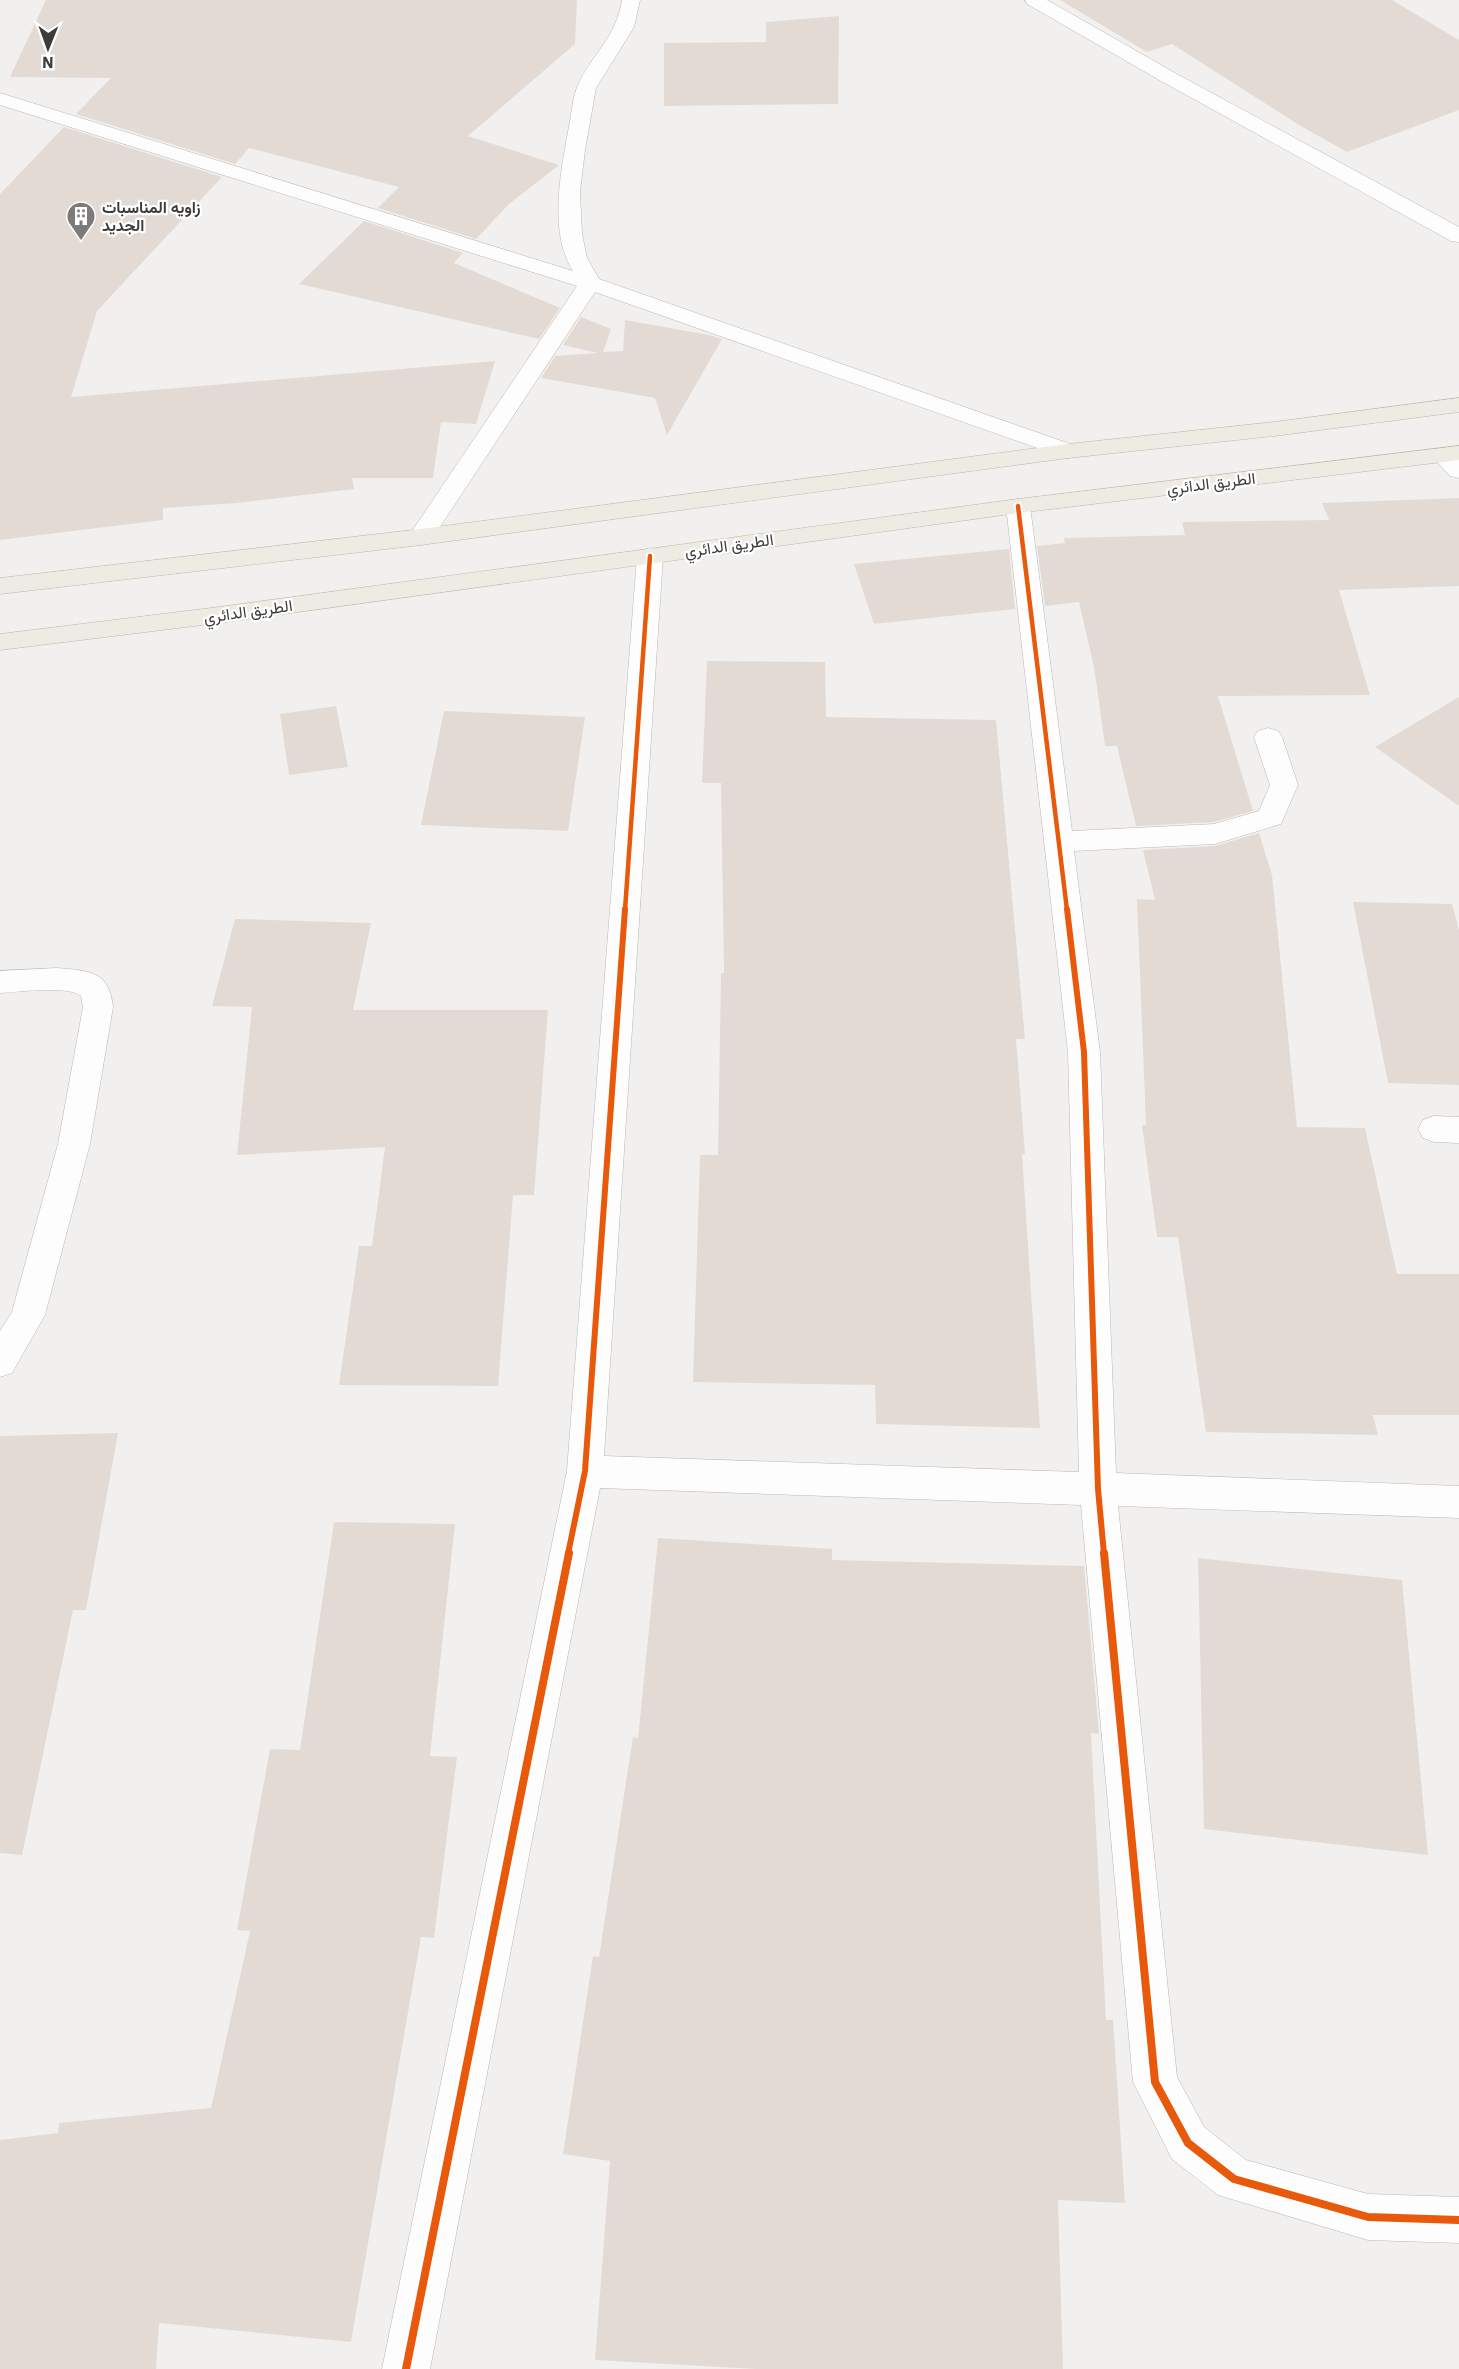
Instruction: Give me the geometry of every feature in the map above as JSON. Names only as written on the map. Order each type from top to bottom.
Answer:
[{"type":"main road","points":[[0,586],[421,537],[1068,451],[1274,429],[1459,405]]},
{"type":"main road","name":"الطريق الدائري","points":[[0,642],[1018,506],[1454,459]]},
{"type":"street","points":[[590,283],[585,270],[576,259],[572,242],[572,179],[586,88],[619,39],[630,16],[631,0]]},
{"type":"street","points":[[1034,0],[1168,77],[1459,236]]},
{"type":"street","points":[[0,99],[590,283],[1068,451]]},
{"type":"street","points":[[421,537],[590,283]]},
{"type":"street","points":[[1018,506],[1084,1052],[1098,1489],[1155,2082],[1188,2143],[1234,2179],[1368,2217],[1459,2220]]},
{"type":"street","points":[[406,2369],[585,1472],[650,556]]},
{"type":"street","points":[[1059,842],[1215,834],[1271,817],[1284,785],[1268,737]]},
{"type":"street","points":[[0,982],[57,979],[85,982],[96,990],[98,1007],[74,1144],[28,1315],[0,1362]]},
{"type":"street","points":[[585,1472],[1459,1502]]},
{"type":"building","points":[[46,0],[577,0],[575,44],[468,136],[559,165],[509,204],[476,239],[378,208],[399,187],[249,148],[235,164],[76,114],[111,78],[10,77]]},
{"type":"building","points":[[1060,0],[1392,0],[1459,40],[1459,110],[1347,152],[1299,125],[1172,44],[1147,52]]},
{"type":"building","points":[[839,16],[838,104],[664,106],[664,43],[766,42],[766,22]]},
{"type":"building","points":[[64,127],[222,177],[97,311],[71,397],[495,361],[476,424],[441,422],[433,478],[352,478],[354,489],[238,503],[163,508],[163,520],[0,540],[0,194]]},
{"type":"building","points":[[364,221],[463,253],[454,263],[560,308],[539,339],[299,284]]},
{"type":"building","points":[[581,317],[611,329],[603,352],[623,351],[625,320],[722,339],[667,435],[655,398],[541,378],[555,356],[598,353],[563,345]]},
{"type":"building","points":[[1459,498],[1459,586],[1339,590],[1370,695],[1218,696],[1253,811],[1214,822],[1136,826],[1117,746],[1105,746],[1094,667],[1079,602],[1045,606],[1037,546],[1065,543],[1064,538],[1185,535],[1182,522],[1329,520],[1322,503]]},
{"type":"building","points":[[1009,549],[1015,609],[874,624],[854,564]]},
{"type":"building","points":[[707,661],[825,662],[826,717],[996,720],[1025,1039],[1016,1039],[1025,1154],[1022,1154],[1040,1428],[876,1424],[875,1385],[693,1382],[700,1155],[718,1155],[721,973],[724,973],[721,783],[702,783]]},
{"type":"building","points":[[1459,697],[1459,806],[1375,747]]},
{"type":"building","points":[[336,706],[348,767],[289,775],[280,714]]},
{"type":"building","points":[[444,711],[585,717],[568,831],[421,825]]},
{"type":"building","points":[[1259,833],[1272,875],[1297,1127],[1365,1128],[1397,1274],[1459,1274],[1459,1415],[1373,1415],[1378,1435],[1206,1432],[1178,1237],[1157,1237],[1142,1125],[1146,1125],[1137,899],[1155,900],[1143,850],[1215,846]]},
{"type":"building","points":[[1353,902],[1452,904],[1459,930],[1459,1085],[1388,1083]]},
{"type":"building","points":[[235,919],[371,923],[353,1010],[548,1010],[534,1195],[513,1195],[498,1386],[339,1385],[359,1246],[372,1246],[385,1147],[237,1155],[252,1007],[212,1006]]},
{"type":"building","points":[[118,1433],[86,1610],[73,1610],[22,1855],[0,1853],[0,1436]]},
{"type":"building","points":[[334,1522],[455,1524],[430,1756],[457,1757],[434,1938],[421,1937],[351,2342],[159,2323],[156,2369],[0,2369],[0,2140],[58,2133],[59,2123],[211,2108],[250,1931],[237,1930],[270,1749],[300,1750]]},
{"type":"building","points":[[658,1538],[832,1549],[832,1560],[1084,1566],[1099,1734],[1091,1733],[1106,2020],[1113,2020],[1125,2203],[1058,2200],[1063,2369],[756,2369],[595,2360],[610,2161],[563,2154],[593,1956],[599,1957],[633,1737],[638,1738]]},
{"type":"building","points":[[1198,1558],[1402,1580],[1428,1855],[1204,1829]]},
{"type":"cycle path","points":[[1018,506],[1084,1052],[1098,1489],[1155,2082],[1188,2143],[1234,2179],[1368,2217],[1459,2220]]},
{"type":"cycle path","points":[[406,2369],[585,1471],[650,556]]},
{"type":"place","name":"زاويه المناسبات الجديد","points":[[81,242]]}]
